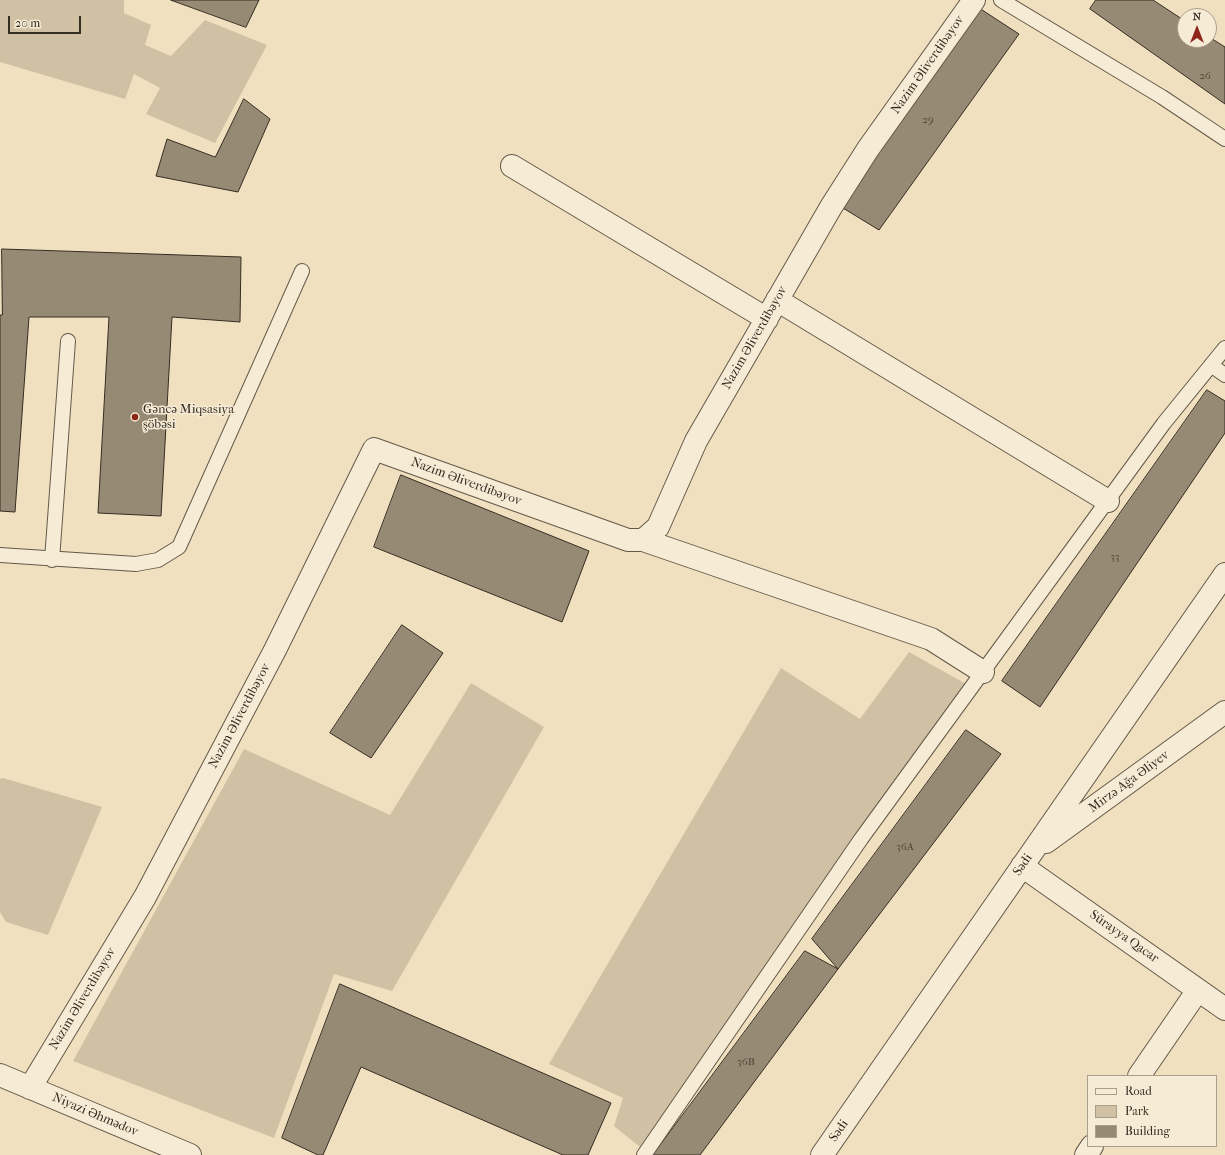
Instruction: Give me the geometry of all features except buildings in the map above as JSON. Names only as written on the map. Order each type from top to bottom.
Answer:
[{"type":"street","name":"Nazim Əliverdibəyov","points":[[30,1088],[145,897],[275,650],[374,449],[628,540],[643,540],[658,527],[696,441],[831,207],[868,149],[974,0]]},
{"type":"street","points":[[512,166],[767,319]]},
{"type":"street","points":[[777,300],[1108,501]]},
{"type":"street","points":[[643,540],[931,639],[983,672]]},
{"type":"street","name":"Sədi","points":[[822,1155],[1225,574]]},
{"type":"street","name":"Mirzə Ağa Əliyev","points":[[1027,859],[1225,712]]},
{"type":"street","name":"Sürayya Qacar","points":[[1027,859],[1225,1009]]},
{"type":"street","points":[[1141,1075],[1198,990]]},
{"type":"street","name":"Niyazi Əhmədov","points":[[0,1075],[190,1155]]},
{"type":"lane","points":[[1001,0],[1162,96],[1225,139]]},
{"type":"lane","points":[[0,555],[52,560],[136,564],[158,560],[179,547],[302,271]]},
{"type":"lane","points":[[52,560],[68,341]]},
{"type":"lane","points":[[644,1155],[861,839],[1164,423],[1225,348]]},
{"type":"lane","points":[[1211,365],[1225,375]]},
{"type":"green space","points":[[0,0],[124,0],[124,13],[151,25],[145,45],[171,56],[205,20],[267,45],[215,143],[146,114],[160,88],[134,74],[125,99],[0,62]]},
{"type":"green space","points":[[909,652],[966,684],[640,1147],[614,1126],[623,1098],[549,1064],[781,668],[860,719]]},
{"type":"green space","points":[[471,683],[544,727],[392,991],[334,974],[274,1138],[73,1061],[244,749],[390,815]]},
{"type":"green space","points":[[3,778],[102,807],[48,935],[6,922],[0,912],[0,779]]},
{"type":"place","name":"Gəncə Miqsasiya şöbəsi","points":[[135,417]]}]
